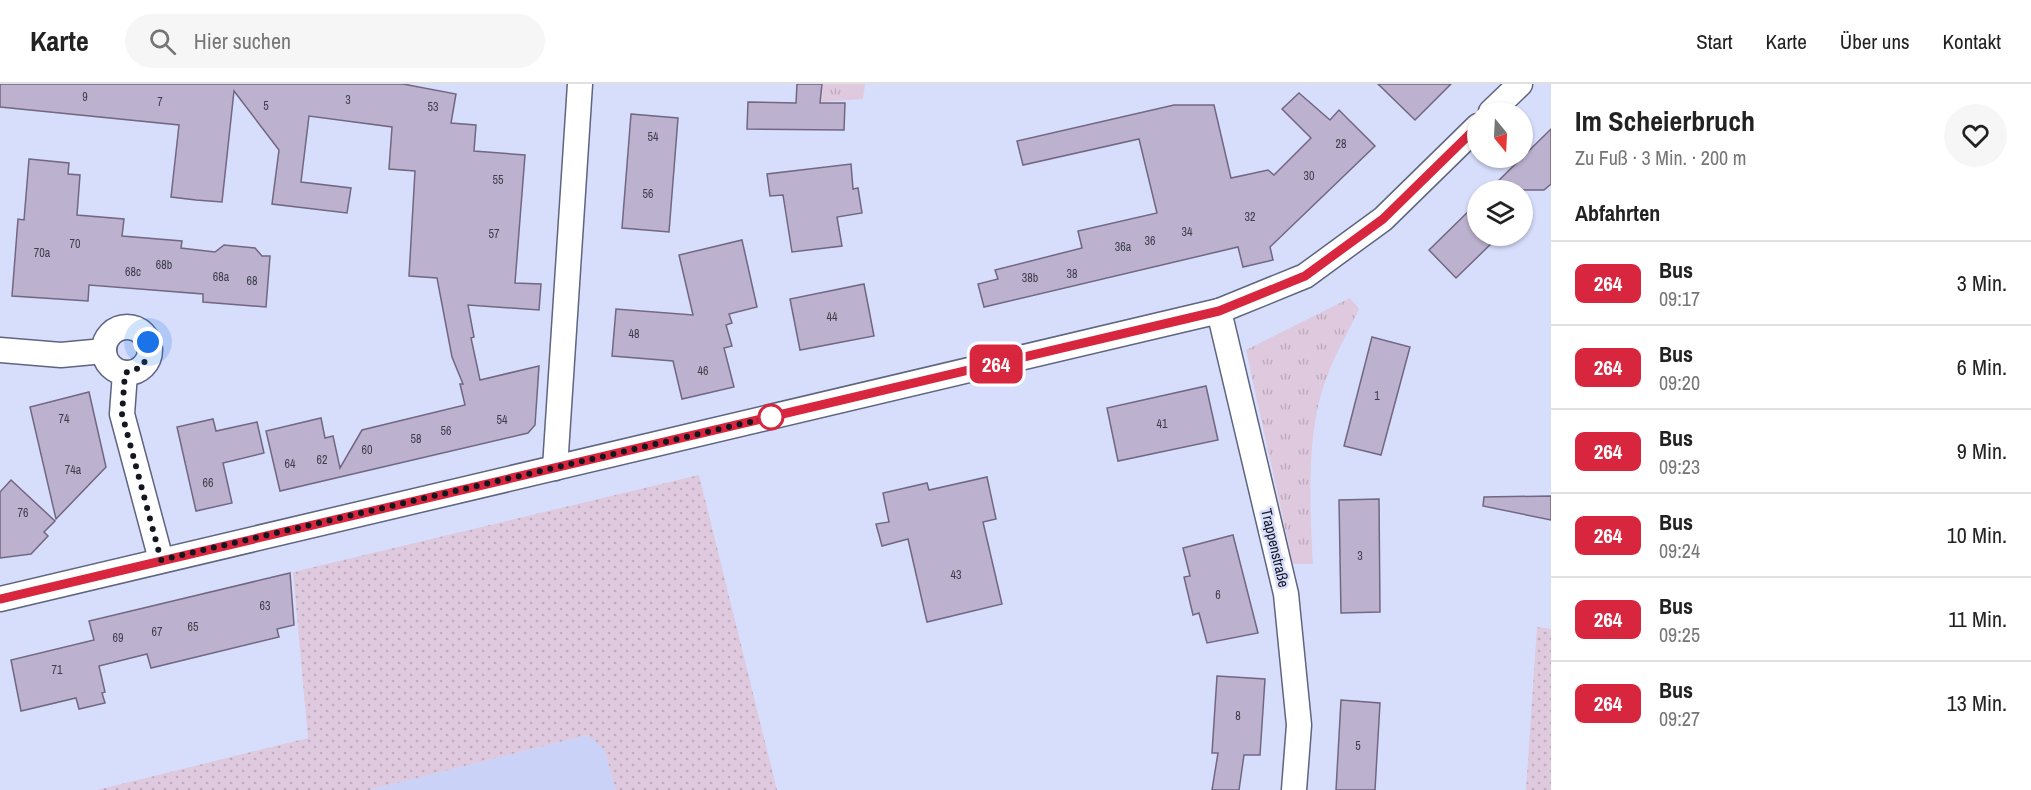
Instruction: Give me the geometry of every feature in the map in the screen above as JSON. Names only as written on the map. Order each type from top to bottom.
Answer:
[{"type":"street","points":[[555,468],[580,84]]},
{"type":"street","points":[[1501,102],[1520,84]]},
{"type":"street","points":[[0,599],[1219,311],[1305,276],[1383,219],[1467,137]]},
{"type":"street","name":"Trappenstraße","points":[[1219,311],[1286,594],[1299,725],[1294,790]]},
{"type":"street","points":[[127,327],[143,334],[150,351],[142,367],[125,373],[111,366],[104,351],[105,342],[118,329],[127,327]]},
{"type":"street","points":[[0,350],[61,355],[104,351]]},
{"type":"street","points":[[125,373],[122,414],[161,560]]},
{"type":"shaded area","points":[[588,735],[604,749],[616,790],[369,790]]},
{"type":"green space","points":[[823,84],[865,84],[863,99],[821,102]]},
{"type":"green space","points":[[1350,298],[1359,309],[1324,385],[1314,427],[1311,474],[1313,564],[1293,564],[1246,350]]},
{"type":"green space","points":[[699,475],[777,790],[616,790],[604,749],[588,735],[369,790],[97,790],[308,738],[293,572]]},
{"type":"green space","points":[[1537,627],[1551,629],[1551,790],[1526,790]]},
{"type":"building","points":[[0,84],[403,84],[456,94],[451,123],[476,125],[474,151],[525,155],[515,283],[541,284],[539,310],[468,305],[474,337],[471,338],[480,380],[539,366],[535,425],[528,433],[280,491],[266,431],[321,418],[325,438],[333,436],[340,468],[362,430],[465,405],[460,384],[463,384],[452,357],[437,278],[409,276],[415,171],[389,169],[392,127],[309,116],[301,182],[351,188],[347,213],[272,204],[279,150],[234,91],[222,202],[196,200],[171,197],[179,125],[0,107]]},
{"type":"building","points":[[797,84],[822,84],[820,103],[845,103],[844,130],[747,129],[748,102],[796,103]]},
{"type":"building","points":[[1378,84],[1451,84],[1415,120]]},
{"type":"building","points":[[1299,93],[1330,120],[1339,110],[1375,146],[1270,247],[1273,260],[1243,267],[1238,247],[984,307],[978,284],[998,279],[995,270],[1082,248],[1078,231],[1157,213],[1139,139],[1023,165],[1017,141],[1174,105],[1214,105],[1231,178],[1268,170],[1274,175],[1311,138],[1282,109]]},
{"type":"building","points":[[631,114],[678,118],[669,232],[622,228]]},
{"type":"building","points":[[1551,129],[1551,184],[1544,190],[1533,190],[1533,180],[1499,180],[1511,168],[1533,168],[1533,147]]},
{"type":"building","points":[[29,159],[69,163],[68,174],[80,175],[77,215],[124,219],[122,236],[182,241],[181,248],[215,252],[224,245],[255,248],[262,256],[270,256],[266,307],[203,302],[203,294],[89,285],[88,301],[12,296],[18,219],[24,220]]},
{"type":"building","points":[[851,164],[853,189],[858,188],[862,213],[837,217],[842,246],[792,252],[783,195],[770,196],[767,174]]},
{"type":"building","points":[[1467,213],[1467,246],[1489,246],[1456,278],[1429,250]]},
{"type":"building","points":[[742,240],[757,307],[729,314],[732,323],[726,325],[732,346],[724,348],[734,387],[682,399],[673,361],[612,356],[616,309],[693,315],[679,255]]},
{"type":"building","points":[[864,284],[874,336],[800,350],[790,299]]},
{"type":"building","points":[[1372,337],[1410,347],[1381,455],[1344,446]]},
{"type":"building","points":[[1206,386],[1218,440],[1118,461],[1107,408]]},
{"type":"building","points":[[89,392],[106,467],[56,519],[30,407]]},
{"type":"building","points":[[213,419],[216,431],[257,422],[264,453],[223,463],[232,503],[196,511],[177,427]]},
{"type":"building","points":[[987,477],[996,519],[983,522],[1002,604],[927,622],[908,539],[882,546],[876,524],[889,522],[883,493],[927,483],[929,490]]},
{"type":"building","points":[[11,480],[55,521],[44,532],[48,536],[31,554],[0,558],[0,492]]},
{"type":"building","points":[[1551,496],[1551,520],[1483,506],[1484,497]]},
{"type":"building","points":[[1379,499],[1380,612],[1341,613],[1339,500]]},
{"type":"building","points":[[1233,535],[1258,633],[1207,643],[1199,613],[1193,615],[1184,577],[1190,576],[1183,548]]},
{"type":"building","points":[[290,573],[294,625],[277,629],[279,637],[151,668],[147,654],[99,666],[105,703],[79,709],[76,698],[21,711],[11,660],[94,640],[89,621]]},
{"type":"building","points":[[1217,676],[1265,679],[1260,755],[1244,755],[1239,790],[1212,790],[1218,753],[1212,753]]},
{"type":"building","points":[[1341,700],[1380,703],[1375,790],[1336,790]]},
{"type":"bus line","name":"264","points":[[0,599],[1219,311],[1305,276],[1383,219],[1467,137]]},
{"type":"route","points":[[148,342],[150,351],[142,367],[134,372],[125,373],[122,414],[161,560],[771,417]]}]
